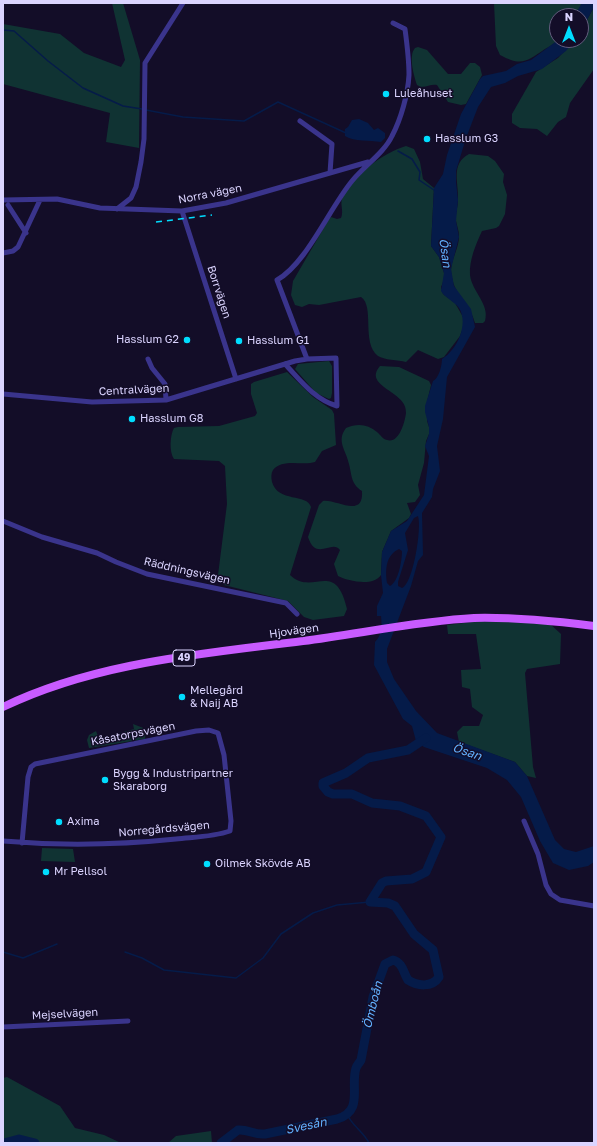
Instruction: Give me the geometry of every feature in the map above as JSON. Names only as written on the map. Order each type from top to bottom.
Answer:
[{"type":"main road","name":"Hjovägen","points":[[3,707],[40,691],[117,669],[472,618],[550,620],[594,626]]},
{"type":"street","points":[[117,209],[131,198],[136,187],[144,139],[145,63],[183,3]]},
{"type":"street","points":[[307,359],[277,280],[295,267],[341,194],[369,162],[388,144],[392,136],[402,107],[409,74],[405,29],[393,23]]},
{"type":"street","points":[[300,121],[332,144],[330,173]]},
{"type":"street","name":"Norra vägen","points":[[3,200],[57,199],[85,206],[117,209],[182,211],[226,203],[369,162]]},
{"type":"street","points":[[3,210],[11,200]]},
{"type":"street","points":[[3,253],[13,251],[18,247],[26,233],[31,215],[40,200]]},
{"type":"street","points":[[8,205],[26,233]]},
{"type":"street","name":"Borrvägen","points":[[182,211],[236,379]]},
{"type":"street","name":"Centralvägen","points":[[3,394],[92,402],[166,400],[285,364],[307,359],[336,358],[337,406],[327,403],[314,395],[285,364]]},
{"type":"street","points":[[148,359],[152,368],[165,384],[166,400]]},
{"type":"street","name":"Räddningsvägen","points":[[3,521],[42,537],[97,553],[147,574],[286,603],[297,614]]},
{"type":"street","name":"Kåsatorpsvägen","points":[[22,843],[28,777],[31,767],[35,764],[209,730],[218,733],[224,755],[231,821],[230,831]]},
{"type":"street","points":[[524,821],[537,850],[546,885],[551,894],[560,900],[594,906]]},
{"type":"street","name":"Norregårdsvägen","points":[[3,842],[77,845],[133,843],[220,834],[230,831]]},
{"type":"street","name":"Mejselvägen","points":[[3,1027],[128,1021]]},
{"type":"green space","points":[[112,3],[123,3],[140,60],[139,148],[106,142],[110,113],[3,84],[3,24],[60,34],[84,53],[121,67],[125,60]]},
{"type":"green space","points":[[494,3],[582,3],[579,8],[549,8],[549,47],[529,59],[519,62],[508,59],[500,55],[496,46]]},
{"type":"green space","points":[[594,7],[594,69],[570,103],[566,117],[558,122],[547,136],[537,129],[520,128],[512,123],[512,114],[536,72],[558,58],[567,48],[589,48],[589,16]]},
{"type":"green space","points":[[418,47],[427,50],[448,74],[461,74],[470,63],[475,63],[480,67],[482,75],[466,104],[461,105],[448,102],[437,85],[422,87],[417,85],[413,71],[412,56],[415,48]]},
{"type":"green space","points":[[406,146],[414,149],[420,162],[423,179],[434,188],[431,246],[439,257],[444,273],[444,280],[441,287],[443,294],[455,303],[463,317],[463,328],[460,336],[444,357],[438,359],[418,350],[406,362],[378,356],[373,350],[370,343],[367,308],[361,297],[319,305],[309,304],[302,307],[295,305],[291,295],[293,281],[329,219],[331,217],[337,219],[341,218],[341,204],[346,190],[369,166],[397,149]]},
{"type":"green space","points":[[469,154],[488,156],[495,161],[504,174],[503,182],[507,195],[505,214],[499,226],[482,231],[472,258],[470,269],[471,281],[485,309],[486,315],[483,323],[475,323],[470,311],[456,290],[451,272],[452,262],[459,241],[459,232],[456,221],[458,200],[457,168],[463,158]]},
{"type":"green space","points":[[329,361],[332,366],[332,393],[331,398],[329,399],[316,393],[295,369],[298,364]]},
{"type":"green space","points":[[380,366],[399,367],[429,381],[431,385],[427,402],[427,421],[429,434],[426,441],[424,463],[418,485],[420,495],[415,502],[407,503],[411,514],[409,518],[391,531],[382,552],[381,575],[372,581],[360,582],[348,580],[338,576],[334,564],[340,550],[337,547],[324,549],[315,548],[311,544],[308,537],[319,505],[323,501],[354,506],[359,504],[361,499],[362,491],[354,483],[343,446],[342,437],[346,428],[354,425],[370,427],[384,439],[391,440],[398,436],[403,427],[406,413],[405,406],[400,399],[377,379],[376,373]]},
{"type":"green space","points":[[287,372],[313,397],[332,410],[334,414],[336,445],[322,451],[315,462],[282,464],[277,466],[272,471],[272,482],[275,489],[280,493],[304,500],[311,507],[290,575],[299,581],[323,581],[336,585],[342,594],[347,609],[344,616],[313,620],[304,617],[288,601],[224,585],[218,575],[227,504],[225,466],[219,461],[174,459],[171,452],[171,439],[174,428],[219,426],[255,416],[257,413],[251,394],[251,384]]},
{"type":"green space","points":[[481,621],[549,623],[561,634],[560,664],[527,669],[525,673],[533,767],[536,778],[527,776],[515,762],[459,742],[457,732],[463,726],[479,726],[483,715],[472,707],[470,689],[462,687],[461,670],[481,669],[476,634],[448,634],[447,625]]},
{"type":"green space","points":[[133,724],[146,729],[145,739],[89,748],[87,740],[89,735],[96,731],[99,739],[134,729]]},
{"type":"green space","points":[[42,848],[73,849],[75,862],[41,861]]},
{"type":"green space","points":[[7,1077],[60,1106],[75,1128],[104,1135],[121,1143],[3,1143],[3,1078]]},
{"type":"green space","points":[[211,1131],[212,1143],[168,1143],[176,1136]]},
{"type":"water","points":[[582,3],[594,3],[594,7],[589,16],[589,8],[579,8]]},
{"type":"water","name":"Ösan","points":[[549,47],[549,48],[568,48],[542,69],[518,76],[505,83],[491,87],[478,107],[466,138],[456,171],[458,200],[456,221],[459,237],[451,269],[454,286],[471,309],[475,327],[447,377],[443,419],[437,446],[440,471],[433,489],[432,497],[422,513],[423,555],[418,561],[411,586],[387,649],[387,662],[394,679],[416,711],[437,733],[515,762],[527,776],[555,840],[564,849],[576,852],[594,846],[594,862],[588,866],[569,870],[553,863],[540,841],[521,797],[507,780],[487,768],[424,747],[416,741],[412,726],[403,719],[374,665],[375,642],[379,636],[381,627],[381,616],[377,616],[377,606],[383,593],[381,575],[382,552],[391,531],[407,521],[424,495],[429,456],[425,446],[429,434],[429,427],[425,406],[433,381],[440,371],[442,359],[457,343],[462,329],[462,314],[459,308],[441,291],[444,273],[439,257],[431,246],[434,188],[443,174],[447,155],[461,114],[480,79],[483,76],[506,71],[517,64],[531,60]],"holes":[[[418,516],[418,543],[413,567],[410,577],[402,588],[398,586],[398,582],[408,550],[405,533],[414,518]],[[399,549],[402,551],[398,575],[396,580],[390,586],[387,583],[387,563],[391,555]]]},
{"type":"water","points":[[359,119],[368,123],[374,130],[378,128],[385,133],[385,138],[381,142],[358,140],[345,136],[345,129],[352,120]]},
{"type":"waterway","points":[[3,30],[14,31],[48,61],[83,88],[123,106],[142,109]]},
{"type":"waterway","points":[[146,110],[183,117],[244,121],[278,102],[346,133]]},
{"type":"waterway","points":[[398,151],[412,159],[420,172],[419,180],[434,190]]},
{"type":"waterway","name":"Ömboån","points":[[221,1143],[238,1130],[265,1134],[337,1119],[345,1115],[351,1110],[353,1104],[356,1068],[361,1060],[373,997],[385,964],[393,960],[396,961],[401,966],[408,980],[420,985],[432,983],[439,977],[433,950],[414,934],[395,906],[388,903],[370,902],[382,883],[386,881],[412,879],[426,872],[441,837],[426,816],[400,806],[372,803],[352,794],[333,794],[328,792],[323,786],[323,783],[346,773],[368,758],[408,750],[426,738]]},
{"type":"waterway","points":[[125,952],[142,958],[164,970],[236,978],[263,958],[281,934],[313,913],[337,905],[370,902]]},
{"type":"waterway","points":[[3,952],[23,958],[57,944]]},
{"type":"waterway","name":"Ömboån","points":[[347,1114],[369,1143]]},
{"type":"waterway","points":[[4,1143],[19,1139],[35,1143]]},
{"type":"railway","points":[[156,222],[212,215]]},
{"type":"place","name":"Luleåhuset","points":[[386,94]]},
{"type":"place","name":"Hasslum G3","points":[[427,139]]},
{"type":"place","name":"Hasslum G2","points":[[187,340]]},
{"type":"place","name":"Hasslum G1","points":[[239,341]]},
{"type":"place","name":"Hasslum G8","points":[[132,419]]},
{"type":"place","name":"Mellegård & Naij AB","points":[[182,697]]},
{"type":"place","name":"Bygg & Industripartner Skaraborg","points":[[105,780]]},
{"type":"place","name":"Axima","points":[[59,822]]},
{"type":"place","name":"Oilmek Skövde AB","points":[[207,864]]},
{"type":"place","name":"Mr Pellsol","points":[[46,872]]},
{"type":"water label","name":"Svesån","points":[[306,1126]]}]
